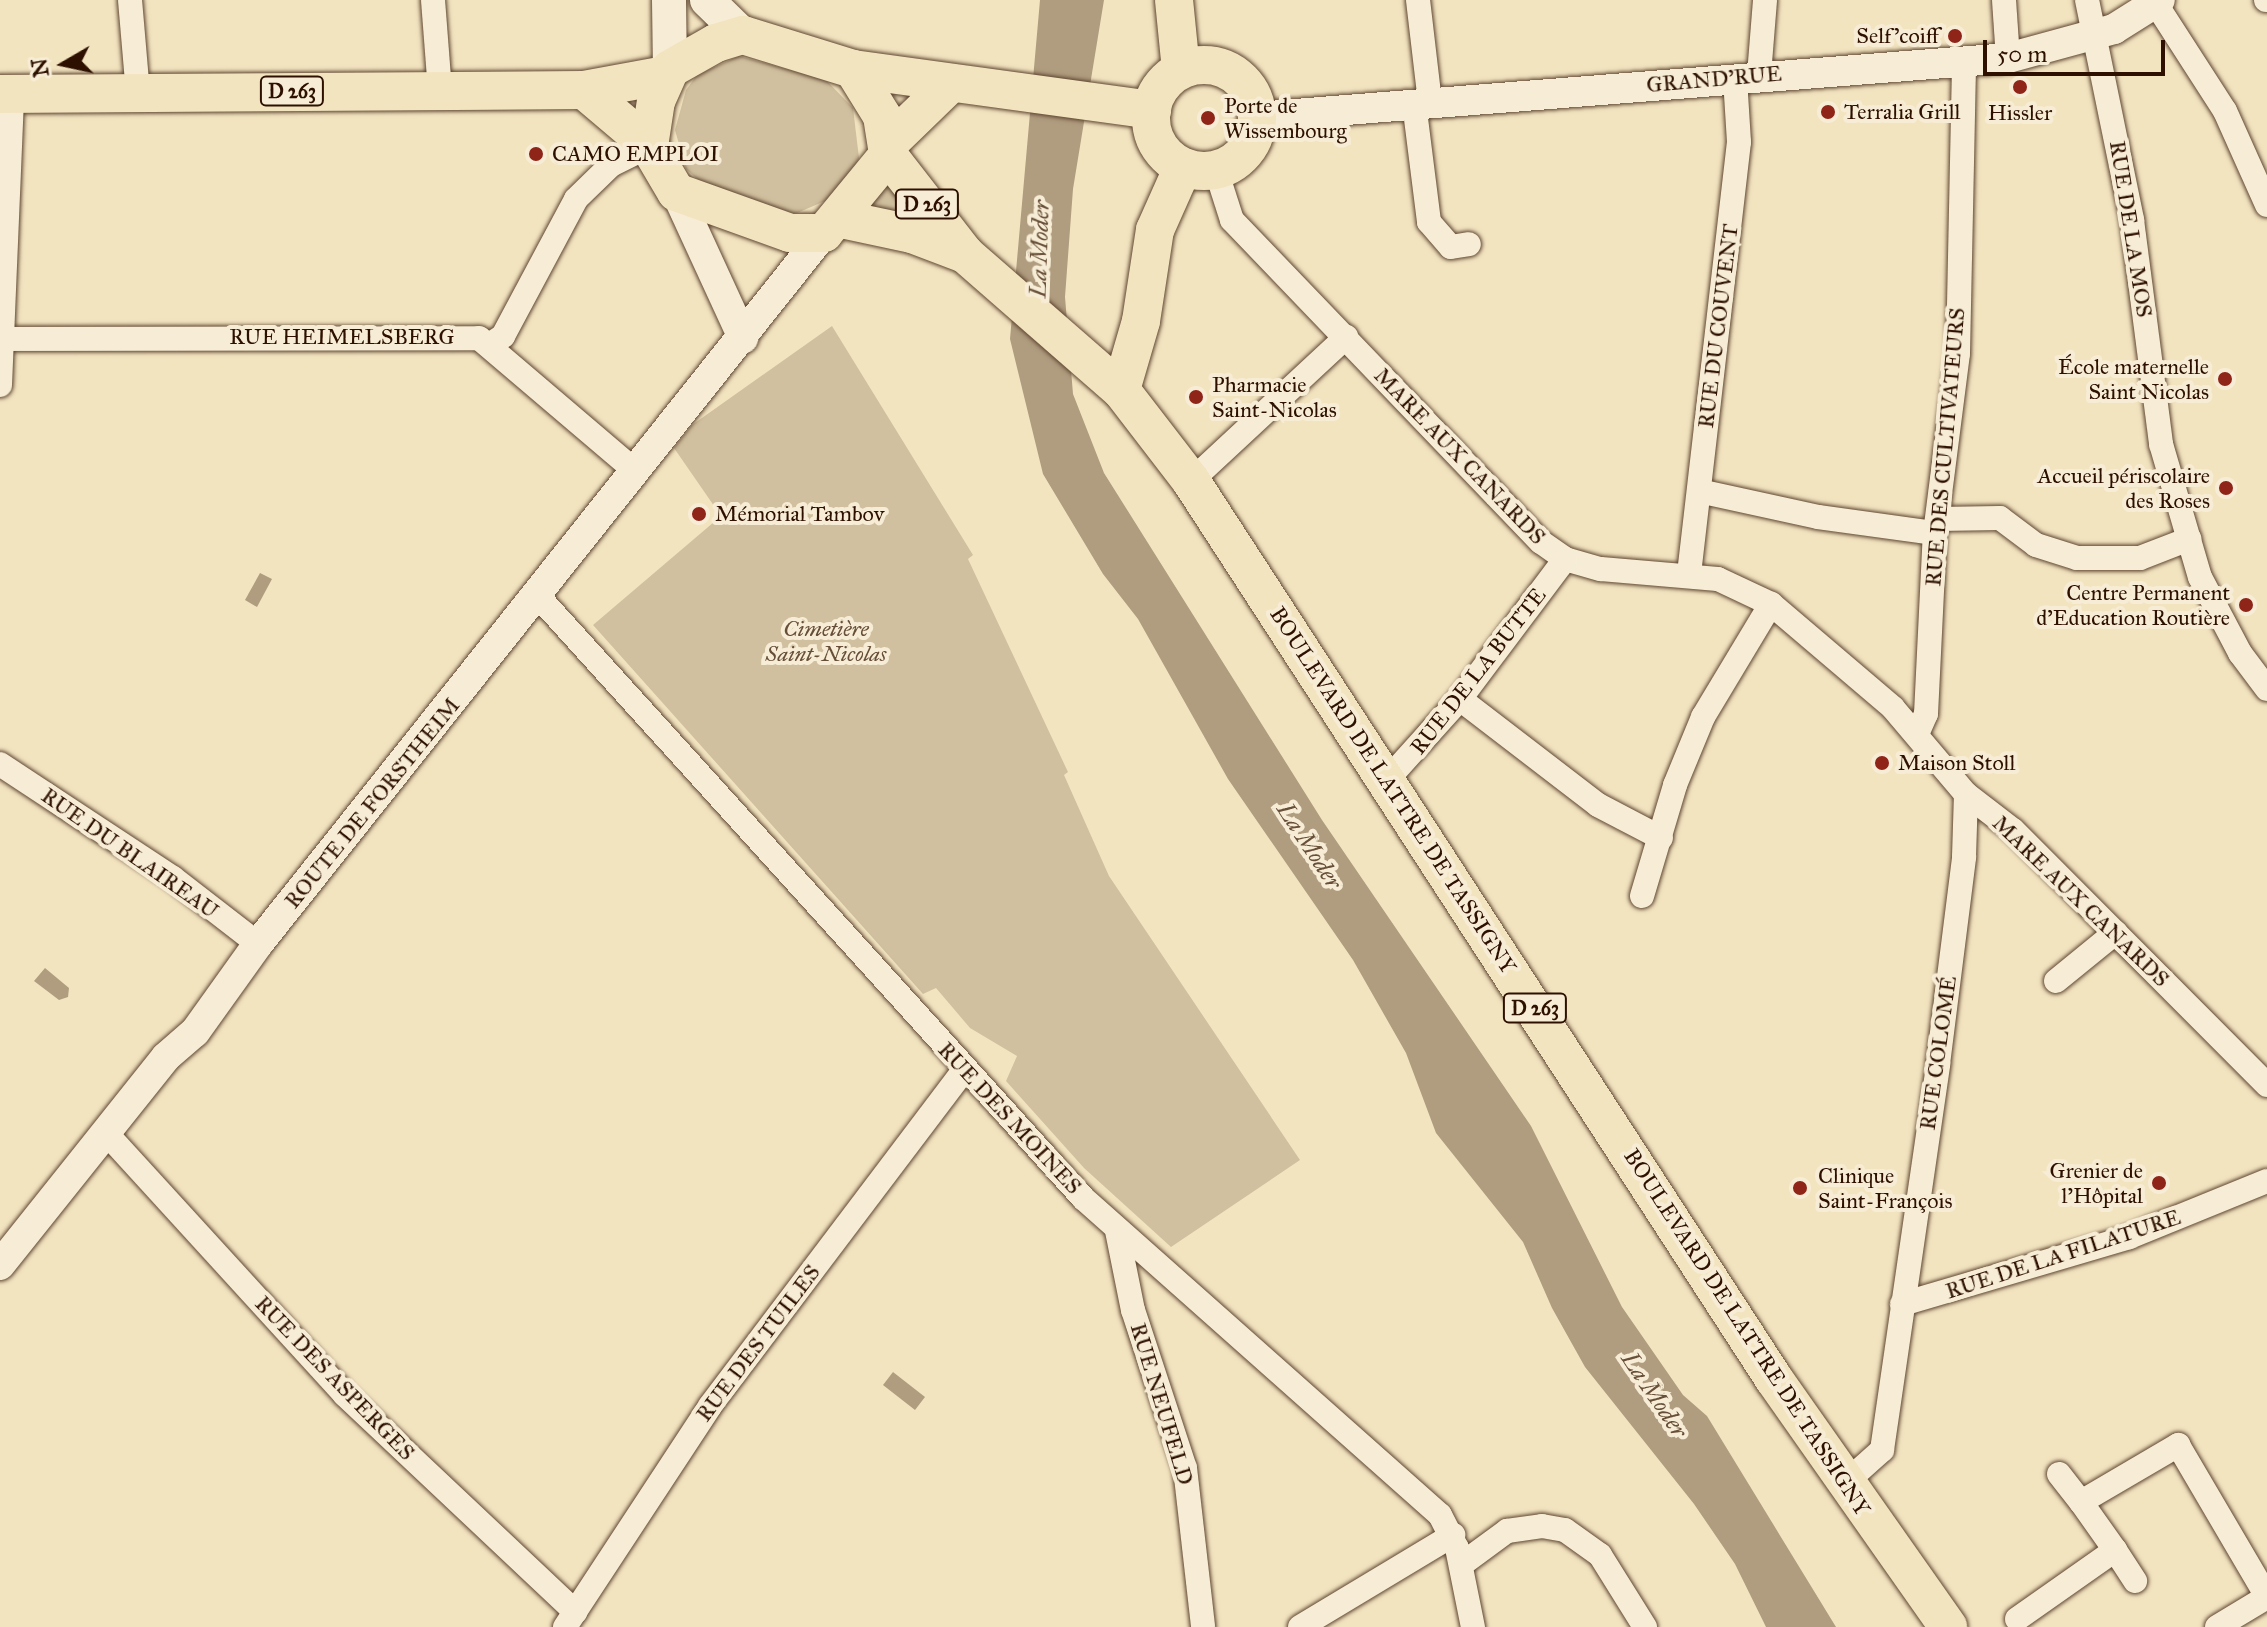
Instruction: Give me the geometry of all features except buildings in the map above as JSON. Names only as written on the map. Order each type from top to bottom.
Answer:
[{"type":"main road","points":[[649,145],[668,72],[669,0]]},
{"type":"main road","points":[[707,0],[743,35],[853,69],[1152,110]]},
{"type":"main road","points":[[1174,0],[1181,70]]},
{"type":"main road","points":[[668,72],[716,43],[743,35]]},
{"type":"main road","points":[[1121,390],[1141,321],[1155,230],[1199,168],[1246,151],[1257,117],[1254,100],[1232,73],[1215,66],[1181,70],[1162,87],[1152,110],[1158,144],[1199,168]]},
{"type":"main road","points":[[853,69],[882,116],[889,149]]},
{"type":"main road","name":"D 263","points":[[6,94],[584,90],[668,72]]},
{"type":"main road","points":[[584,90],[649,145],[676,192],[790,233],[832,226],[889,149],[967,85]]},
{"type":"main road","name":"D 263","points":[[889,149],[971,258],[1093,362],[1121,390]]},
{"type":"main road","name":"D 263","points":[[832,226],[912,234],[971,258]]},
{"type":"main road","name":"BOULEVARD DE LATTRE DE TASSIGNY","points":[[1121,390],[1191,481],[1844,1484],[1948,1627]]},
{"type":"street","points":[[130,0],[138,93]]},
{"type":"street","points":[[433,0],[440,90]]},
{"type":"street","points":[[1418,0],[1429,222],[1451,247],[1469,244]]},
{"type":"street","name":"RUE DU COUVENT","points":[[1689,574],[1747,76],[1765,0]]},
{"type":"street","points":[[2004,0],[2008,58]]},
{"type":"street","name":"RUE DE LA MOS","points":[[2087,0],[2132,220],[2161,444],[2200,577],[2240,653],[2267,689]]},
{"type":"street","points":[[2158,2],[2225,111],[2267,205]]},
{"type":"street","name":"GRAND'RUE","points":[[1257,117],[1747,76],[2008,58],[2095,35],[2158,2]]},
{"type":"street","name":"RUE DES CULTIVATEURS","points":[[1917,734],[1926,714],[1936,526],[1958,353],[1964,61]]},
{"type":"street","points":[[0,385],[6,94]]},
{"type":"street","points":[[635,471],[501,361],[489,345],[503,336],[576,199],[611,165],[649,145]]},
{"type":"street","name":"MARE AUX CANARDS","points":[[1199,168],[1232,220],[1541,542],[1565,559],[1601,569],[1689,574],[1732,584],[1771,604],[1917,734],[1966,794],[2013,830],[2267,1085]]},
{"type":"street","points":[[676,192],[743,338]]},
{"type":"street","name":"ROUTE DE FORSTHEIM","points":[[0,1265],[166,1057],[195,1032],[258,944],[832,226]]},
{"type":"street","name":"RUE HEIMELSBERG","points":[[2,339],[463,336],[489,345]]},
{"type":"street","points":[[1191,481],[1346,337]]},
{"type":"street","points":[[1699,491],[1818,517],[1936,526],[2000,518],[2036,545],[2077,558],[2140,558],[2189,539]]},
{"type":"street","name":"RUE DE LA BUTTE","points":[[1387,780],[1460,699],[1565,559]]},
{"type":"street","name":"RUE DES MOINES","points":[[538,596],[965,1069],[1117,1231],[1429,1502],[1453,1535],[1462,1564],[1473,1627]]},
{"type":"street","points":[[1642,896],[1675,785],[1703,717],[1771,604]]},
{"type":"street","points":[[1460,699],[1598,805],[1661,838]]},
{"type":"street","name":"RUE DU BLAIREAU","points":[[0,764],[173,878],[258,944]]},
{"type":"street","name":"RUE COLOMÉ","points":[[1844,1484],[1882,1450],[1938,1064],[1964,857],[1966,794]]},
{"type":"street","points":[[2056,981],[2116,932]]},
{"type":"street","name":"RUE DES TUILES","points":[[570,1620],[710,1406],[965,1069]]},
{"type":"street","name":"RUE DES ASPERGES","points":[[107,1134],[344,1394],[570,1620]]},
{"type":"street","name":"RUE DE LA FILATURE","points":[[1902,1304],[2129,1237],[2267,1181]]},
{"type":"street","name":"RUE NEUFELD","points":[[1117,1231],[1133,1310],[1185,1468],[1203,1627]]},
{"type":"street","points":[[2081,1502],[2178,1445],[2267,1597],[2217,1627]]},
{"type":"street","points":[[2059,1474],[2135,1581]]},
{"type":"street","points":[[1462,1564],[1507,1531],[1542,1526],[1565,1530],[1600,1555],[1645,1627]]},
{"type":"street","points":[[1300,1627],[1453,1535]]},
{"type":"street","points":[[2017,1619],[2115,1550]]},
{"type":"green space","points":[[739,56],[826,80],[853,108],[859,158],[855,171],[832,198],[797,213],[782,213],[703,184],[686,169],[675,130],[686,90],[697,75]]},
{"type":"green space","points":[[894,173],[917,210],[908,218],[867,207]]},
{"type":"green space","name":"Cimetière Saint-Nicolas","points":[[832,326],[973,555],[968,559],[1068,772],[1064,775],[1109,876],[1300,1160],[1171,1247],[1084,1168],[1006,1081],[1017,1056],[970,1028],[936,988],[923,994],[593,625],[721,516],[674,448],[692,425]]},
{"type":"water","name":"La Moder","points":[[1040,0],[1104,0],[1073,189],[1065,297],[1073,394],[1104,473],[1322,820],[1531,1126],[1622,1307],[1683,1395],[1707,1416],[1836,1627],[1766,1627],[1735,1564],[1694,1504],[1585,1367],[1552,1308],[1523,1242],[1436,1133],[1406,1053],[1353,960],[1228,779],[1138,619],[1103,574],[1043,474],[1010,339]]},
{"type":"water","points":[[260,573],[272,579],[257,607],[245,600]]},
{"type":"water","points":[[45,968],[69,988],[68,997],[59,1000],[34,981]]},
{"type":"water","points":[[893,1372],[925,1397],[915,1410],[883,1385]]},
{"type":"place","name":"Self'coiff","points":[[1955,36]]},
{"type":"place","name":"Hissler","points":[[2020,87]]},
{"type":"place","name":"Terralia Grill","points":[[1828,112]]},
{"type":"place","name":"Porte de Wissembourg","points":[[1208,118]]},
{"type":"place","name":"CAMO EMPLOI","points":[[536,154]]},
{"type":"place","name":"École maternelle Saint Nicolas","points":[[2225,379]]},
{"type":"place","name":"Pharmacie Saint-Nicolas","points":[[1196,397]]},
{"type":"place","name":"Accueil périscolaire des Roses","points":[[2226,488]]},
{"type":"place","name":"Mémorial Tambov","points":[[699,514]]},
{"type":"place","name":"Centre Permanent d'Education Routière","points":[[2246,605]]},
{"type":"place","name":"Maison Stoll","points":[[1882,763]]},
{"type":"place","name":"Grenier de l'Hôpital","points":[[2159,1183]]},
{"type":"place","name":"Clinique Saint-François","points":[[1800,1188]]}]
